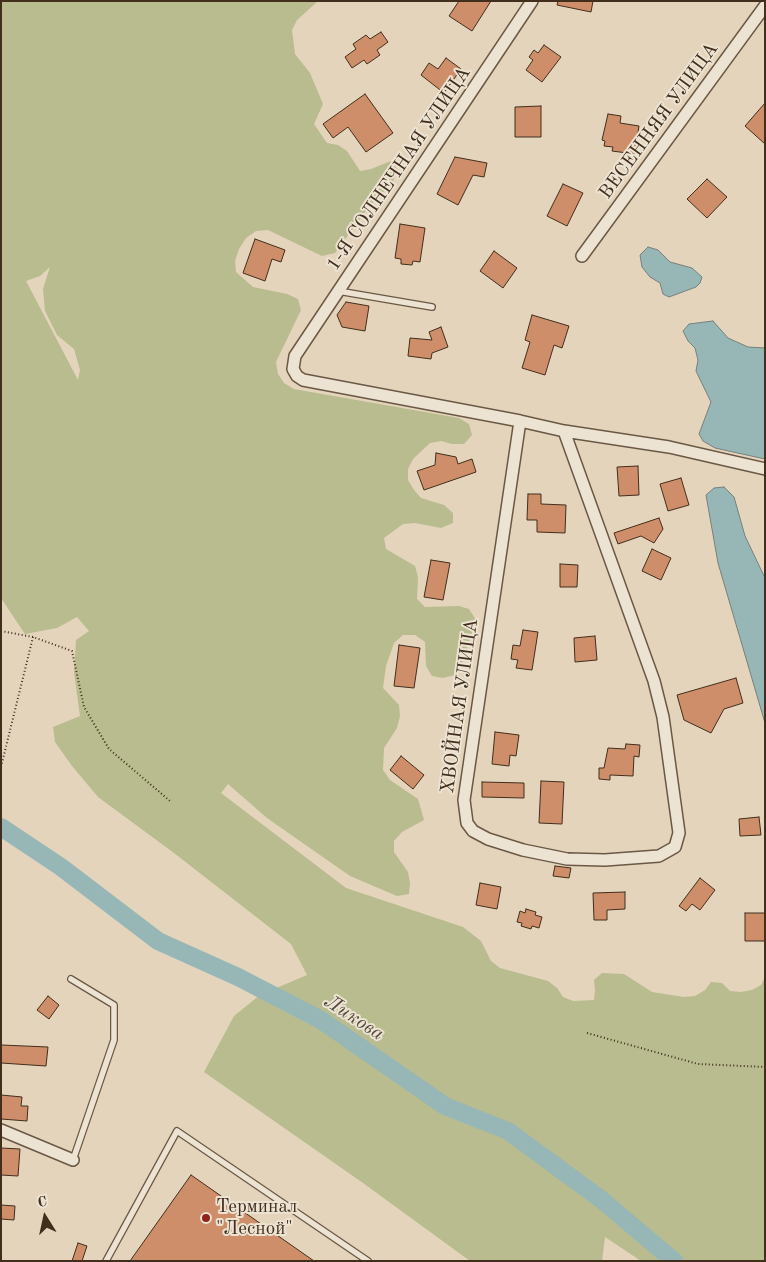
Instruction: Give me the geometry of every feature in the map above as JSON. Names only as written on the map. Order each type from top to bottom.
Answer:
[{"type":"street","name":"1-Я СОЛНЕЧНАЯ УЛИЦА","points":[[520,421],[303,380],[297,376],[293,369],[294,356],[532,1]]},
{"type":"street","name":"ВЕСЕННЯЯ УЛИЦА","points":[[582,256],[765,6]]},
{"type":"street","name":"ХВОЙНАЯ УЛИЦА","points":[[520,421],[464,800],[467,823],[473,831],[488,839],[523,850],[567,859],[605,860],[659,856],[675,847],[679,833],[663,718],[654,681],[564,432]]},
{"type":"street","points":[[520,421],[564,432],[669,447],[765,469]]},
{"type":"street","points":[[1,1130],[73,1160]]},
{"type":"lane","points":[[338,291],[432,307]]},
{"type":"lane","points":[[71,979],[114,1005],[114,1040],[73,1160]]},
{"type":"lane","points":[[106,1261],[177,1131],[368,1261]]},
{"type":"path","points":[[1,631],[34,637],[72,651],[84,708],[110,749],[170,801]]},
{"type":"path","points":[[1,767],[34,637]]},
{"type":"path","points":[[587,1033],[698,1064],[765,1067]]},
{"type":"green space","points":[[1,1],[318,1],[297,20],[292,30],[295,54],[310,73],[323,104],[314,124],[327,143],[338,145],[347,151],[360,171],[391,161],[398,170],[392,183],[369,207],[335,253],[322,256],[268,230],[256,231],[246,238],[239,249],[235,261],[236,272],[253,287],[287,294],[298,299],[301,310],[276,362],[278,374],[284,383],[294,389],[459,418],[469,424],[472,435],[464,444],[452,444],[441,441],[430,443],[413,459],[408,469],[408,480],[414,490],[421,498],[444,505],[453,513],[453,523],[441,528],[415,523],[403,524],[384,538],[386,549],[415,566],[418,577],[417,599],[425,607],[459,606],[469,609],[476,620],[461,666],[455,675],[443,678],[432,676],[426,666],[425,642],[415,635],[403,635],[394,643],[386,666],[383,688],[399,705],[400,716],[397,728],[384,748],[383,770],[390,780],[418,799],[424,820],[402,832],[394,841],[394,852],[408,872],[409,894],[397,896],[350,876],[267,818],[228,784],[221,793],[346,888],[463,927],[481,941],[491,961],[500,968],[548,981],[557,988],[563,997],[573,1001],[594,1000],[594,980],[602,973],[624,974],[652,992],[684,997],[695,996],[705,990],[711,982],[722,983],[730,991],[752,990],[761,985],[765,977],[765,1261],[641,1261],[605,1237],[602,1261],[470,1261],[363,1183],[204,1072],[234,1016],[260,995],[307,975],[291,944],[174,853],[98,797],[72,766],[55,742],[53,727],[80,716],[74,672],[76,640],[89,631],[77,617],[57,628],[25,634],[1,598]],"holes":[[[50,267],[43,289],[45,311],[57,335],[74,349],[80,370],[78,380],[26,281],[40,276]]]},
{"type":"water","points":[[648,247],[658,250],[670,262],[692,268],[702,277],[700,283],[696,287],[669,297],[663,294],[660,283],[650,277],[642,267],[640,255]]},
{"type":"water","points":[[713,321],[728,338],[748,347],[765,348],[765,459],[715,448],[703,441],[699,434],[711,402],[696,371],[698,360],[695,348],[688,341],[683,331],[689,324]]},
{"type":"water","points":[[724,487],[734,497],[745,536],[765,578],[765,723],[718,563],[706,495],[714,488]]},
{"type":"building","points":[[459,1],[491,1],[472,31],[449,16]]},
{"type":"building","points":[[558,1],[593,1],[591,12],[557,5]]},
{"type":"building","points":[[381,32],[388,42],[377,50],[380,55],[367,64],[364,60],[352,68],[345,57],[356,49],[353,44],[366,35],[370,39]]},
{"type":"building","points":[[544,45],[561,57],[542,82],[526,70],[533,60],[529,57],[534,50],[538,53]]},
{"type":"building","points":[[446,58],[461,69],[444,93],[421,75],[429,63],[438,69]]},
{"type":"building","points":[[365,94],[393,133],[366,152],[348,127],[333,138],[323,124]]},
{"type":"building","points":[[765,103],[765,144],[745,126]]},
{"type":"building","points":[[541,106],[541,137],[515,137],[515,107]]},
{"type":"building","points":[[608,114],[621,116],[620,123],[639,126],[635,154],[612,151],[613,147],[604,146],[605,141],[602,140]]},
{"type":"building","points":[[455,157],[487,163],[484,177],[473,175],[458,205],[437,194]]},
{"type":"building","points":[[707,179],[727,197],[707,218],[687,199]]},
{"type":"building","points":[[563,184],[583,193],[567,226],[547,216]]},
{"type":"building","points":[[400,224],[425,228],[420,262],[413,261],[412,265],[401,264],[401,259],[395,258]]},
{"type":"building","points":[[255,239],[285,250],[281,262],[272,259],[265,281],[243,273]]},
{"type":"building","points":[[494,251],[517,268],[503,288],[480,271]]},
{"type":"building","points":[[346,302],[369,306],[365,331],[342,327],[337,315]]},
{"type":"building","points":[[532,315],[569,326],[562,348],[554,345],[545,375],[522,368],[530,342],[525,340]]},
{"type":"building","points":[[441,327],[448,347],[432,353],[431,359],[408,356],[410,338],[432,340],[429,332]]},
{"type":"building","points":[[436,453],[456,457],[458,464],[472,459],[476,472],[424,490],[417,471],[435,465]]},
{"type":"building","points":[[638,466],[639,495],[619,496],[617,467]]},
{"type":"building","points":[[681,478],[689,505],[668,511],[660,484]]},
{"type":"building","points":[[528,494],[541,494],[541,504],[566,505],[565,533],[537,532],[537,520],[527,520]]},
{"type":"building","points":[[659,518],[663,529],[654,543],[641,536],[618,544],[614,533]]},
{"type":"building","points":[[652,549],[671,558],[661,580],[642,571]]},
{"type":"building","points":[[431,560],[450,563],[443,600],[424,597]]},
{"type":"building","points":[[560,564],[578,565],[577,587],[560,587]]},
{"type":"building","points":[[523,630],[538,632],[532,670],[516,668],[518,660],[511,659],[513,645],[520,646]]},
{"type":"building","points":[[595,636],[597,660],[575,662],[574,638]]},
{"type":"building","points":[[399,645],[420,648],[414,688],[394,686]]},
{"type":"building","points":[[736,678],[743,703],[724,709],[711,733],[684,720],[677,695]]},
{"type":"building","points":[[495,732],[519,735],[516,756],[510,755],[509,766],[492,764]]},
{"type":"building","points":[[626,744],[640,745],[639,757],[634,756],[633,776],[610,775],[610,780],[599,779],[599,768],[604,768],[608,748],[625,749]]},
{"type":"building","points":[[401,756],[424,775],[413,789],[390,770]]},
{"type":"building","points":[[541,781],[564,782],[562,824],[539,823]]},
{"type":"building","points":[[482,782],[524,783],[524,798],[482,797]]},
{"type":"building","points":[[759,817],[761,835],[740,836],[739,819]]},
{"type":"building","points":[[555,866],[571,868],[569,878],[553,876]]},
{"type":"building","points":[[700,878],[715,890],[700,910],[692,904],[686,911],[679,906]]},
{"type":"building","points":[[480,883],[501,887],[497,909],[476,905]]},
{"type":"building","points":[[625,892],[625,909],[607,910],[607,920],[594,920],[593,893]]},
{"type":"building","points":[[526,909],[536,912],[535,915],[542,917],[539,928],[532,926],[531,929],[521,926],[522,923],[517,922],[520,911],[525,913]]},
{"type":"building","points":[[745,913],[765,913],[765,941],[745,941]]},
{"type":"building","points":[[48,996],[59,1005],[49,1019],[37,1010]]},
{"type":"building","points":[[1,1045],[48,1047],[46,1066],[1,1063]]},
{"type":"building","points":[[1,1095],[22,1097],[21,1106],[28,1106],[27,1121],[1,1119]]},
{"type":"building","points":[[1,1148],[20,1149],[18,1176],[1,1175]]},
{"type":"building","name":"Терминал \"Лесной\"","points":[[191,1175],[314,1261],[130,1261]]},
{"type":"building","points":[[1,1205],[15,1206],[14,1220],[1,1219]]},
{"type":"building","points":[[78,1243],[87,1246],[82,1261],[72,1261]]},
{"type":"waterway","name":"Ликова","points":[[1,827],[61,867],[158,941],[238,977],[321,1020],[445,1106],[508,1131],[602,1200],[674,1261]]},
{"type":"place","name":"Терминал \"Лесной\"","points":[[206,1218]]}]
